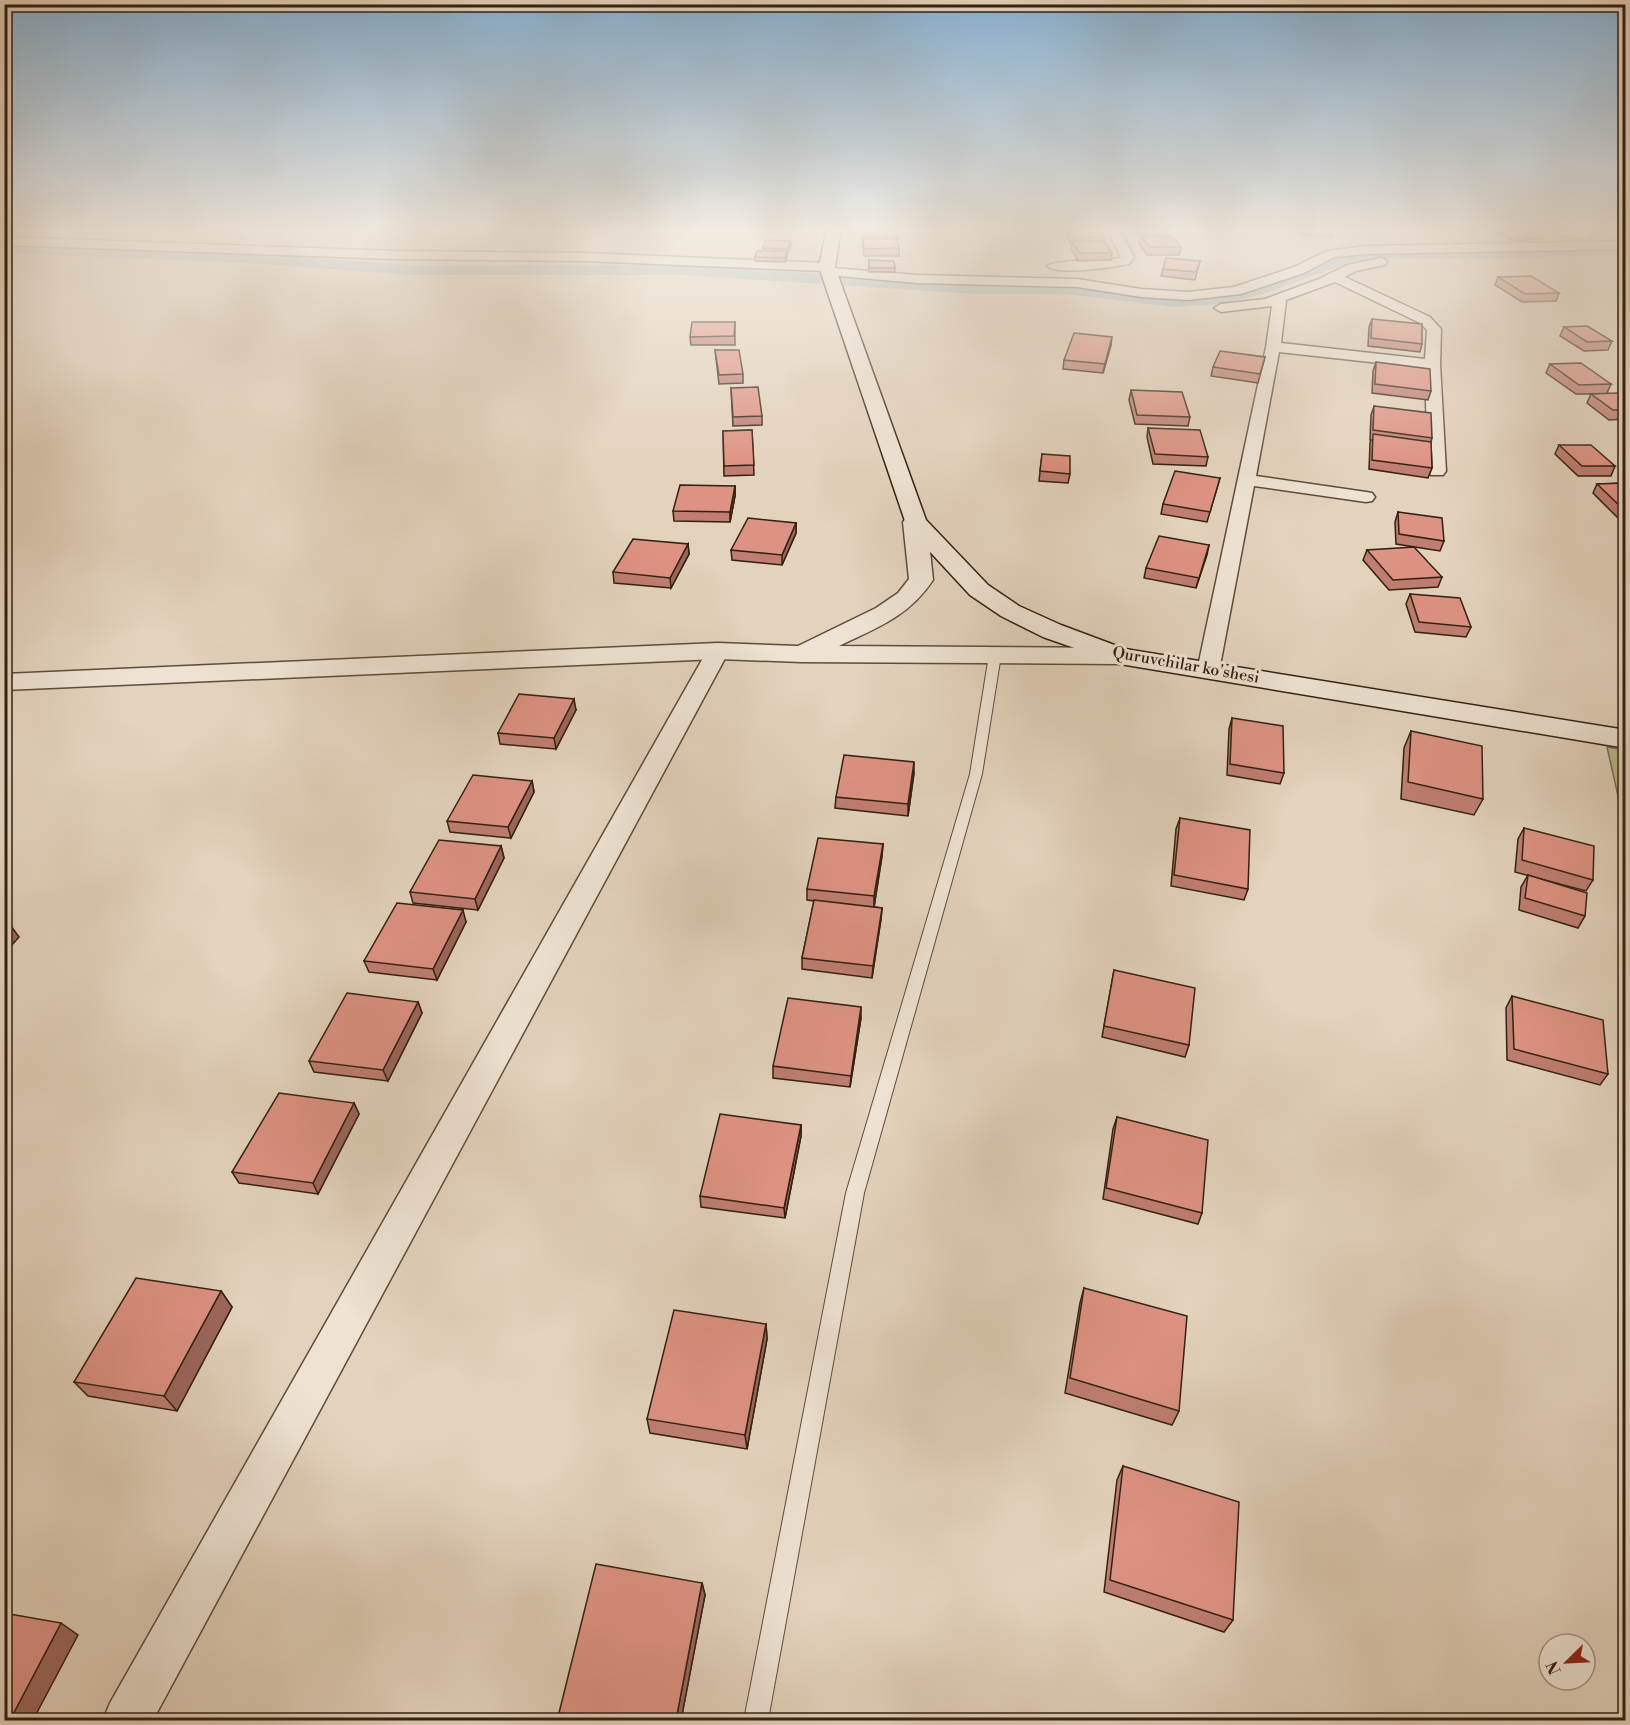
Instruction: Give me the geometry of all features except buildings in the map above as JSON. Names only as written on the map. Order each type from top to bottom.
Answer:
[{"type":"main road","name":"Quruvchilar ko'shesi","points":[[841,308],[915,522],[979,590],[1010,611],[1052,631],[1120,656],[1626,739]]},
{"type":"main road","points":[[801,654],[885,613],[908,598],[921,580],[915,522]]},
{"type":"main road","points":[[4,682],[718,651],[801,654],[1120,656]]},
{"type":"street","points":[[1208,309],[1213,308]]},
{"type":"street","points":[[1209,670],[1273,347],[1278,308]]},
{"type":"street","points":[[1401,308],[1425,320],[1434,329],[1432,364],[1437,471]]},
{"type":"street","points":[[1273,347],[1432,364]]},
{"type":"street","points":[[1246,480],[1366,497]]},
{"type":"street","points":[[127,1720],[718,651]]},
{"type":"lane","points":[[756,1720],[855,1192],[976,774],[995,655]]},
{"type":"green space","points":[[1607,747],[1625,750],[1625,827]]}]
